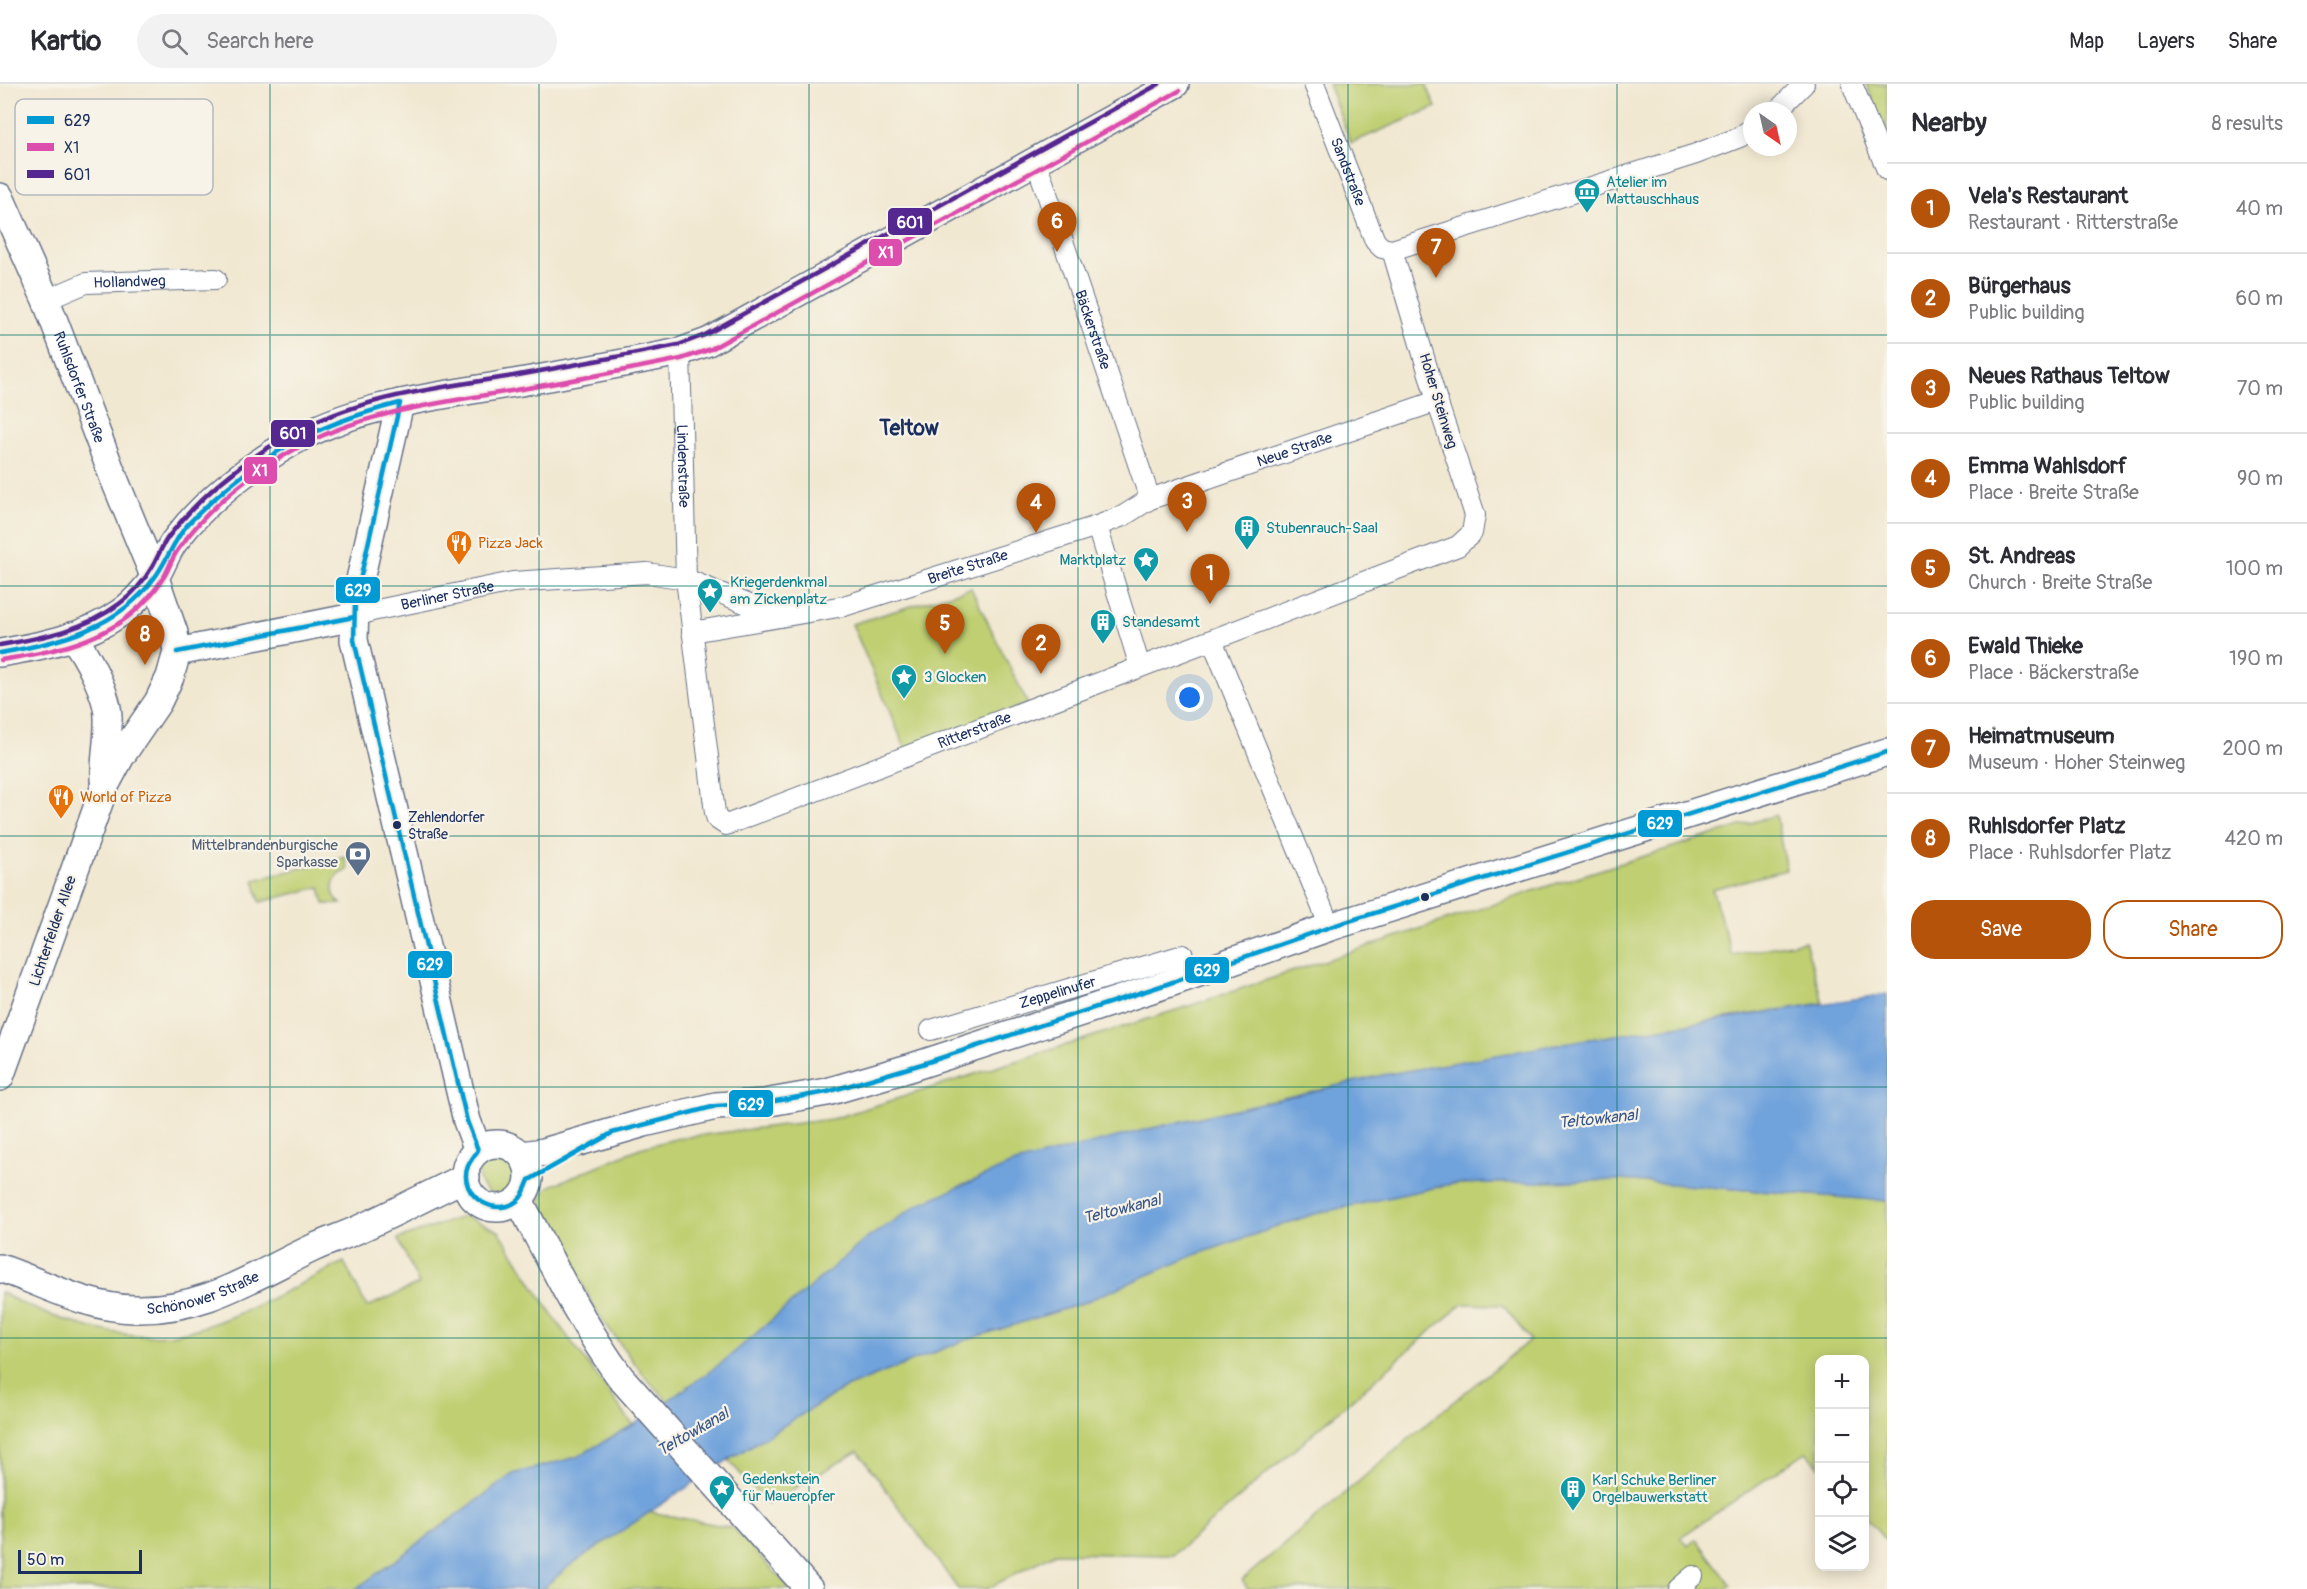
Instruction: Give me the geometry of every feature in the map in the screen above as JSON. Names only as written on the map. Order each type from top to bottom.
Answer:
[{"type":"main road","points":[[0,653],[47,644],[72,636],[122,612],[154,578],[176,539],[210,503],[245,473],[293,442],[340,420],[400,402],[680,352],[708,342],[1175,84]]},
{"type":"main road","name":"Ruhlsdorfer Straße","points":[[0,197],[46,300],[154,578],[174,633],[177,652]]},
{"type":"main road","points":[[400,402],[355,603],[354,640],[454,1063],[487,1147]]},
{"type":"main road","name":"Berliner Straße","points":[[177,652],[354,617]]},
{"type":"main road","points":[[72,636],[91,665],[109,715],[105,786]]},
{"type":"main road","points":[[105,786],[121,756],[158,702],[170,677],[177,652]]},
{"type":"main road","name":"Zeppelinufer","points":[[518,1185],[612,1133],[716,1106],[764,1103],[800,1097],[950,1056],[1156,988],[1330,927],[1887,752]]},
{"type":"main road","name":"Lichterfelder Allee","points":[[0,1077],[105,786]]},
{"type":"main road","points":[[518,1185],[486,1206],[469,1186],[467,1167],[487,1147],[505,1145],[518,1185],[570,1301],[600,1349],[646,1407],[809,1589]]},
{"type":"main road","name":"Schönower Straße","points":[[0,1268],[77,1298],[104,1305],[133,1309],[165,1308],[216,1295],[250,1281],[312,1248],[469,1186]]},
{"type":"main road","name":"Schönower Straße","points":[[0,1256],[38,1281]]},
{"type":"street","name":"Sandstraße","points":[[1314,84],[1375,241],[1382,248],[1392,250]]},
{"type":"street","points":[[1786,102],[1804,84]]},
{"type":"street","points":[[1852,84],[1887,170]]},
{"type":"street","points":[[1392,250],[1696,154],[1743,135]]},
{"type":"street","name":"Bäckerstraße","points":[[1036,161],[1150,499]]},
{"type":"street","name":"Hoher Steinweg","points":[[1392,250],[1437,401],[1475,515],[1472,533],[1458,546]]},
{"type":"street","name":"Hollandweg","points":[[46,300],[86,283],[216,279]]},
{"type":"street","name":"Lindenstraße","points":[[680,352],[686,579]]},
{"type":"street","name":"Neue Straße","points":[[1150,499],[1437,401]]},
{"type":"street","name":"Breite Straße","points":[[692,632],[844,606],[1097,526],[1123,516],[1150,499]]},
{"type":"street","points":[[1097,526],[1140,667]]},
{"type":"street","name":"Ritterstraße","points":[[686,579],[715,813],[717,819],[726,825],[1458,546]]},
{"type":"street","name":"Berliner Straße","points":[[354,617],[372,611],[513,582],[647,573],[686,579]]},
{"type":"street","points":[[686,579],[779,616]]},
{"type":"street","points":[[1212,640],[1330,927]]},
{"type":"street","name":"Zeppelinufer","points":[[931,1030],[1183,955]]},
{"type":"street","points":[[1678,1589],[1693,1576]]},
{"type":"green space","points":[[1328,84],[1426,84],[1436,107],[1351,143]]},
{"type":"green space","points":[[1866,84],[1887,84],[1887,135]]},
{"type":"green space","points":[[971,588],[1028,704],[906,750],[852,624]]},
{"type":"green space","points":[[1776,815],[1786,870],[1712,889],[1732,955],[1805,941],[1823,1003],[1577,1041],[1383,1075],[1144,1130],[866,1239],[723,1362],[668,1401],[645,1377],[598,1314],[541,1204],[541,1197],[548,1187],[640,1148],[679,1138],[832,1119],[1192,1005],[1548,886]]},
{"type":"green space","points":[[345,857],[348,870],[338,875],[333,887],[334,894],[341,904],[324,904],[320,887],[260,902],[254,880]]},
{"type":"green space","points":[[498,1156],[511,1162],[517,1175],[511,1188],[498,1194],[485,1188],[479,1175],[485,1162]]},
{"type":"green space","points":[[1621,1180],[1887,1201],[1887,1542],[1869,1522],[1869,1355],[1815,1355],[1815,1462],[1806,1452],[1681,1537],[1688,1546],[1696,1539],[1731,1585],[1726,1589],[1248,1589],[1242,1580],[1437,1415],[1530,1340],[1503,1305],[1462,1304],[1173,1555],[1055,1553],[987,1589],[958,1589],[858,1451],[768,1504],[728,1460],[843,1389],[960,1342],[1080,1304],[1195,1255],[1314,1214],[1451,1184]]},
{"type":"green space","points":[[465,1216],[499,1231],[557,1322],[633,1425],[577,1457],[513,1474],[356,1589],[0,1589],[0,1292],[43,1312],[92,1328],[142,1336],[167,1335],[189,1331],[229,1318],[344,1262],[367,1307],[419,1284],[398,1239]]},
{"type":"green space","points":[[650,1512],[733,1528],[791,1589],[542,1589],[572,1564]]},
{"type":"water","name":"Teltowkanal","points":[[1887,994],[1887,1201],[1621,1180],[1451,1184],[1314,1214],[1195,1255],[1080,1304],[960,1342],[843,1389],[728,1460],[572,1564],[542,1589],[356,1589],[513,1474],[577,1457],[633,1425],[723,1362],[866,1239],[919,1204],[1012,1164],[1144,1130],[1383,1075],[1577,1041]]},
{"type":"transit line","name":"601","points":[[0,645],[47,636],[77,627],[119,604],[141,582],[152,567],[164,543],[181,521],[208,493],[254,457],[312,423],[340,412],[396,396],[678,345],[705,335],[1159,84]]},
{"type":"transit line","name":"X1","points":[[1,660],[68,646],[115,626],[129,616],[153,592],[178,550],[218,504],[264,468],[323,435],[349,425],[404,410],[681,359],[711,349],[1179,91]]},
{"type":"transit line","name":"629","points":[[400,403],[355,602],[354,640],[467,1121],[478,1150]]},
{"type":"transit line","name":"629","points":[[0,653],[65,638],[105,621],[124,609],[155,577],[189,523],[213,500],[261,462],[311,433],[400,403]]},
{"type":"transit line","name":"629","points":[[177,652],[354,617]]},
{"type":"transit line","name":"629","points":[[529,1180],[612,1133],[716,1106],[764,1103],[827,1092],[922,1064],[1167,984],[1330,927],[1887,752]]},
{"type":"transit line","name":"629","points":[[478,1150],[468,1166],[466,1177],[468,1187],[482,1202],[502,1207],[512,1204],[521,1197],[529,1180]]},
{"type":"place","name":"Atelier im Mattauschhaus","points":[[1587,214]]},
{"type":"place","name":"Ewald Thieke","points":[[1057,252]]},
{"type":"place","name":"Heimatmuseum","points":[[1436,278]]},
{"type":"place","name":"Neues Rathaus Teltow","points":[[1187,532]]},
{"type":"place","name":"Emma Wahlsdorf","points":[[1036,533]]},
{"type":"place","name":"Stubenrauch-Saal","points":[[1247,551]]},
{"type":"place","name":"Pizza Jack","points":[[459,566]]},
{"type":"place","name":"Marktplatz","points":[[1146,583]]},
{"type":"place","name":"Vela's Restaurant","points":[[1210,604]]},
{"type":"place","name":"Kriegerdenkmal am Zickenplatz","points":[[710,614]]},
{"type":"place","name":"Standesamt","points":[[1103,645]]},
{"type":"place","name":"St. Andreas","points":[[945,654]]},
{"type":"place","name":"Ruhlsdorfer Platz","points":[[145,665]]},
{"type":"place","name":"Bürgerhaus","points":[[1041,674]]},
{"type":"place","name":"3 Glocken","points":[[904,700]]},
{"type":"place","name":"World of Pizza","points":[[61,820]]},
{"type":"place","name":"Zehlendorfer Straße","points":[[397,825]]},
{"type":"place","name":"Mittelbrandenburgische Sparkasse","points":[[358,877]]},
{"type":"place","name":"Gedenkstein für Maueropfer","points":[[722,1511]]},
{"type":"place","name":"Karl Schuke Berliner Orgelbauwerkstatt","points":[[1573,1512]]},
{"type":"district","name":"Teltow","points":[[909,428]]}]
